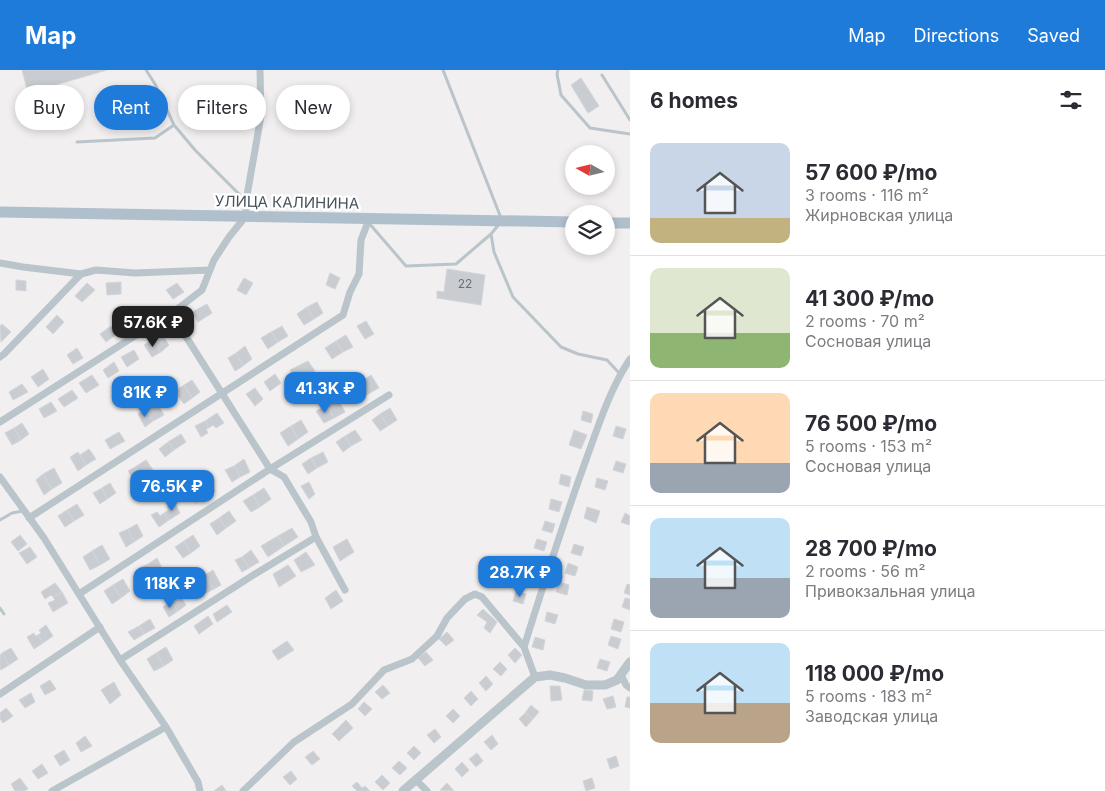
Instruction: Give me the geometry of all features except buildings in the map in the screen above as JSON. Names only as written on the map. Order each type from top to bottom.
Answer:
[{"type":"main road","name":"УЛИЦА КАЛИНИНА","points":[[0,212],[370,220],[565,222]]},
{"type":"main road","points":[[615,222],[630,223]]},
{"type":"street","points":[[0,422],[171,313],[202,290],[214,260],[246,216],[246,201],[261,116],[260,70]]},
{"type":"street","points":[[29,518],[343,315],[350,292],[359,274],[361,240],[370,220]]},
{"type":"street","points":[[0,263],[81,274],[96,270],[135,273],[210,270]]},
{"type":"street","points":[[0,357],[81,274]]},
{"type":"street","points":[[171,313],[270,469],[284,477],[311,522],[316,537],[345,590]]},
{"type":"street","points":[[524,647],[566,513],[602,416],[620,374],[630,359]]},
{"type":"street","points":[[79,594],[270,469],[389,395]]},
{"type":"street","points":[[0,477],[44,538],[120,660],[166,727],[198,782],[200,791]]},
{"type":"street","points":[[120,660],[254,574],[316,537]]},
{"type":"street","points":[[243,791],[294,742],[352,704],[384,670],[412,660],[437,636],[447,618],[465,599],[475,594],[482,597],[524,647],[535,677]]},
{"type":"street","points":[[0,694],[100,627]]},
{"type":"street","points":[[403,791],[535,677],[550,675],[586,685],[605,685],[617,680],[630,662]]},
{"type":"street","points":[[621,676],[630,688]]},
{"type":"street","points":[[52,791],[166,727]]},
{"type":"street","points":[[416,780],[427,791]]},
{"type":"lane","points":[[146,70],[155,84],[174,125],[195,150],[246,201]]},
{"type":"lane","points":[[370,220],[406,266],[456,264],[491,234],[502,221],[443,70]]},
{"type":"lane","points":[[558,70],[561,95],[590,128],[630,134]]},
{"type":"lane","points":[[602,75],[630,120]]},
{"type":"lane","points":[[77,142],[155,138],[174,125]]},
{"type":"lane","points":[[491,234],[494,252],[514,297],[561,347],[578,354],[607,360],[620,374]]},
{"type":"lane","points":[[0,520],[12,513],[24,511]]},
{"type":"lane","points":[[0,608],[4,614]]}]
